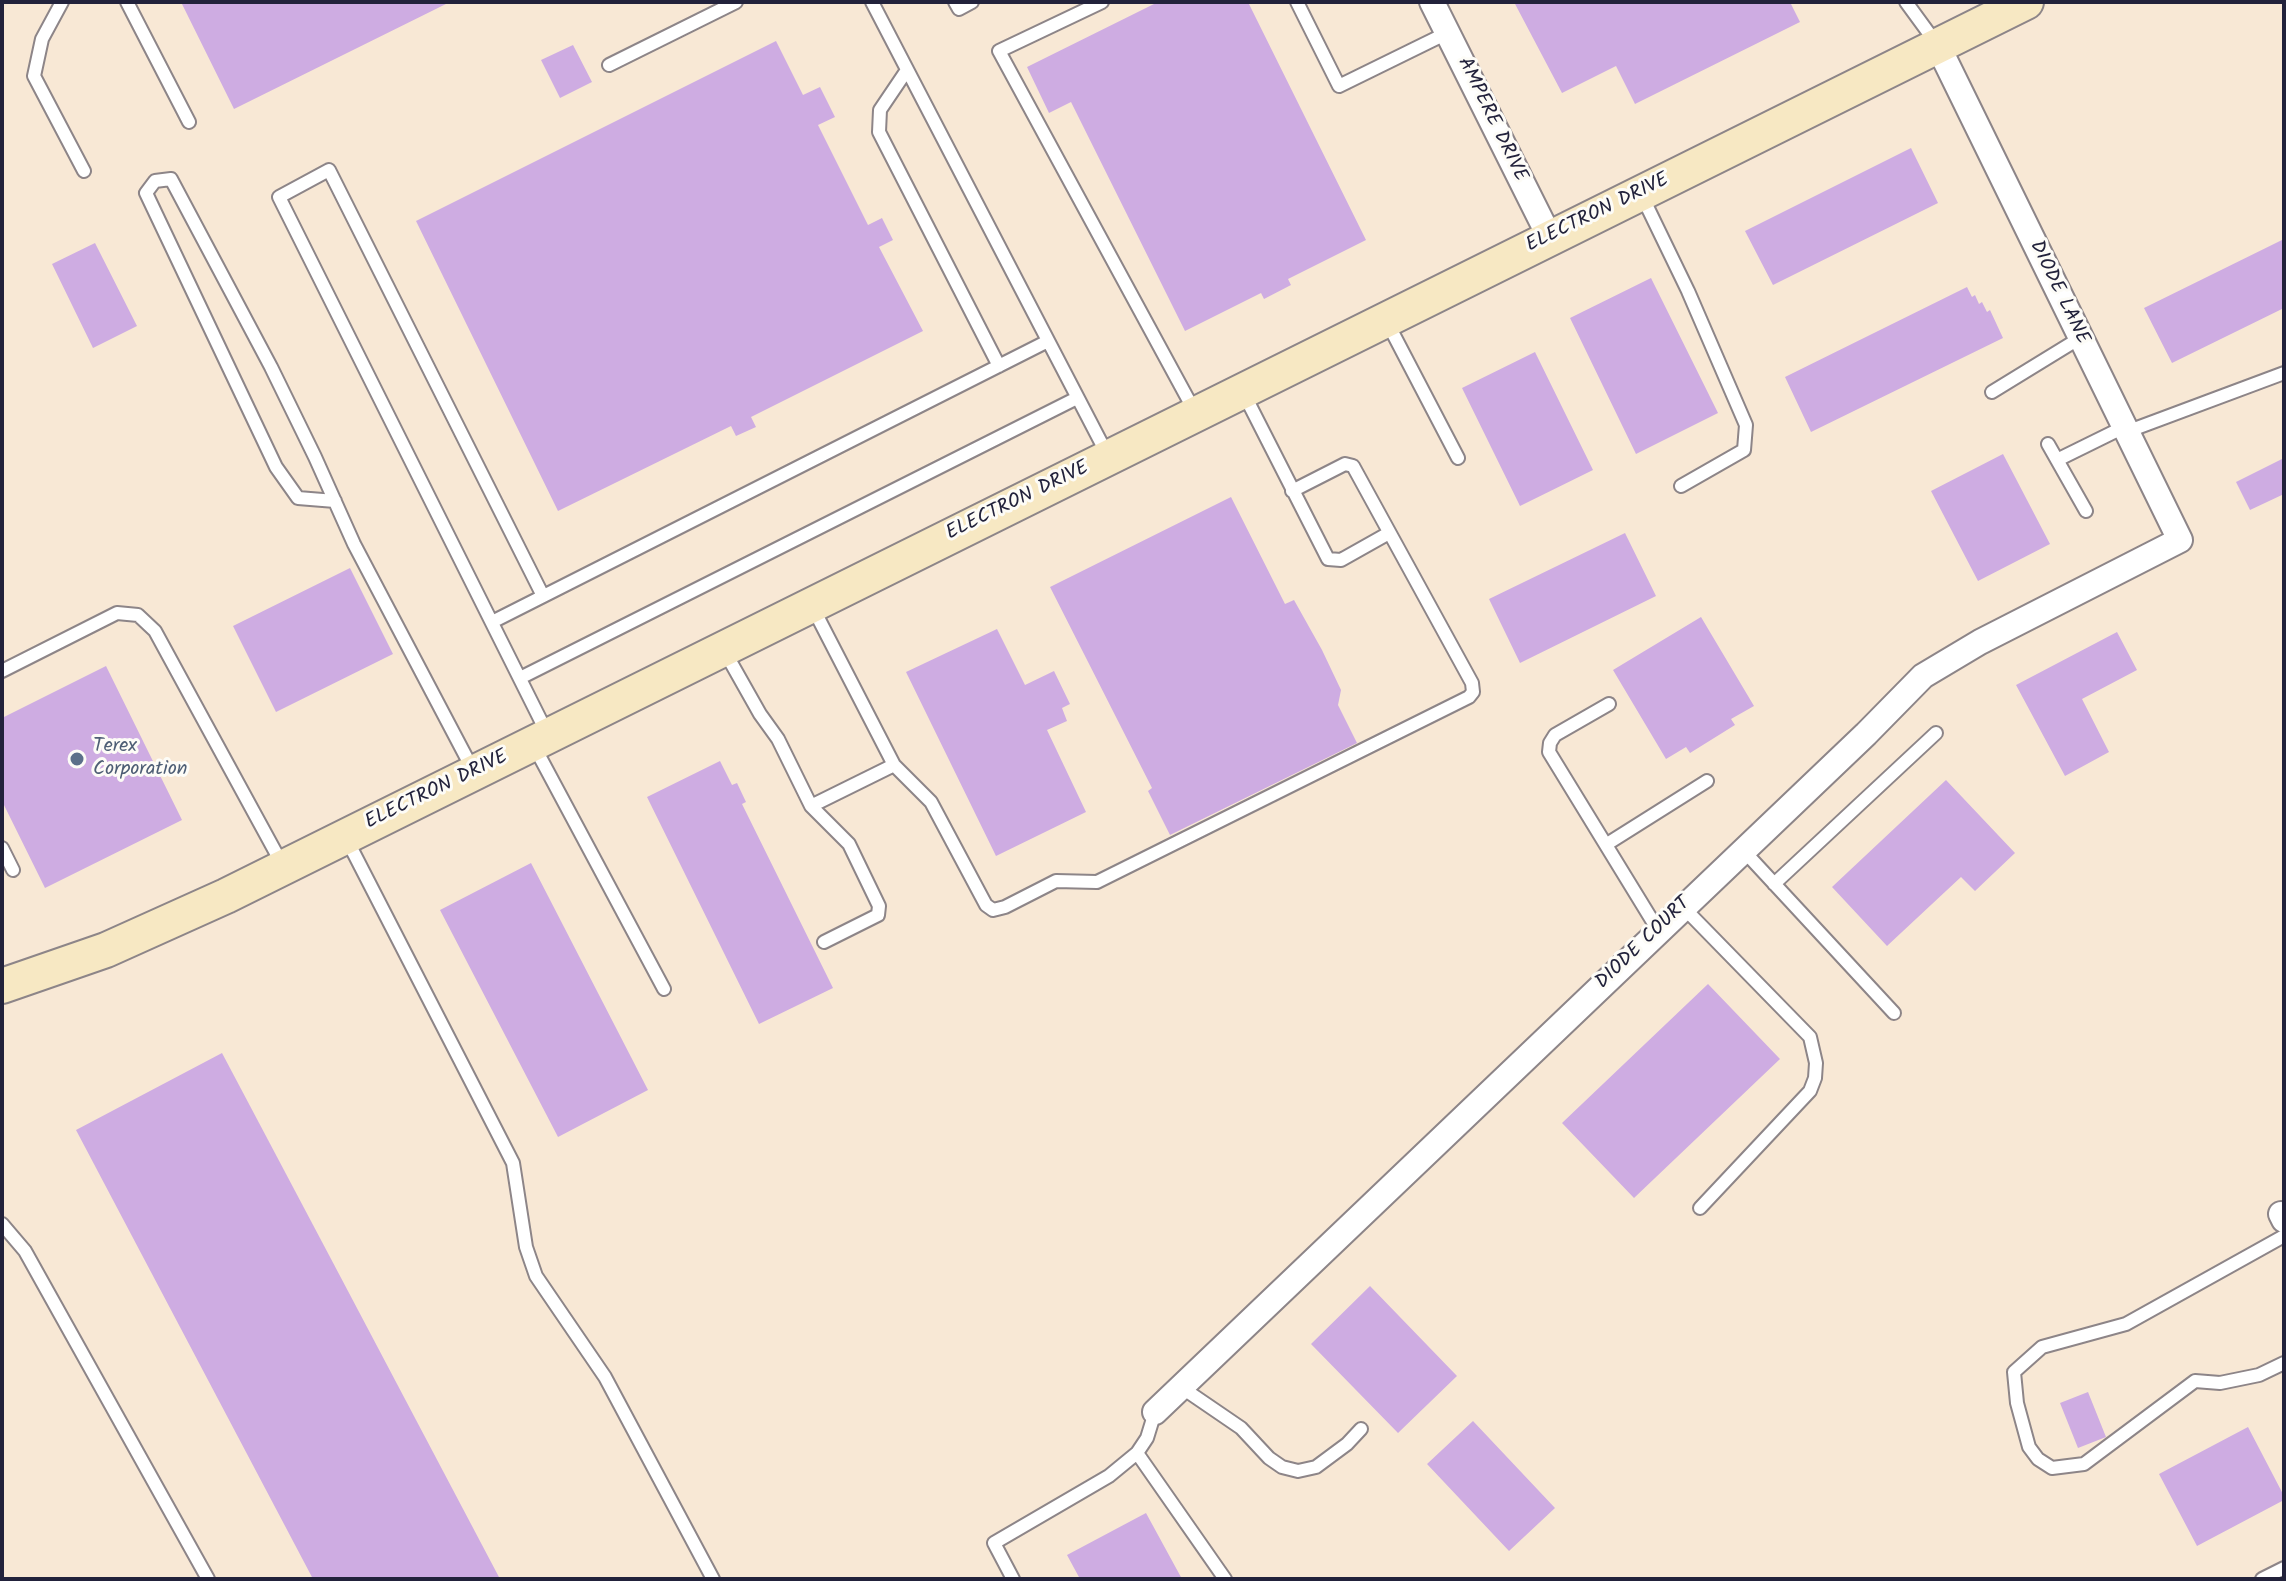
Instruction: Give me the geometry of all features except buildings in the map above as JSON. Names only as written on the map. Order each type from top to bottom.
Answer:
[{"type":"street","name":"AMPERE DRIVE","points":[[1432,2],[1550,238]]},
{"type":"street","name":"ELECTRON DRIVE","points":[[2,986],[106,950],[345,837],[2026,2]]},
{"type":"street","name":"DIODE LANE","points":[[1938,46],[2180,540]]},
{"type":"street","name":"DIODE COURT","points":[[1155,1412],[1866,734],[1923,676],[1980,642],[2180,540]]},
{"type":"lane","points":[[62,2],[42,39],[34,76],[84,171]]},
{"type":"lane","points":[[127,2],[189,122]]},
{"type":"lane","points":[[609,65],[736,2]]},
{"type":"lane","points":[[872,2],[1108,457]]},
{"type":"lane","points":[[955,2],[959,9],[972,2]]},
{"type":"lane","points":[[1102,2],[999,51],[1196,414]]},
{"type":"lane","points":[[1297,2],[1339,86],[1447,33]]},
{"type":"lane","points":[[1906,2],[1938,46]]},
{"type":"lane","points":[[907,70],[880,110],[879,132],[999,366]]},
{"type":"lane","points":[[543,596],[329,170],[279,197],[520,678],[540,740],[664,989]]},
{"type":"lane","points":[[335,501],[298,498],[276,467],[146,193],[155,181],[171,179],[271,367],[335,501],[354,544],[474,772]]},
{"type":"lane","points":[[1641,193],[1688,291],[1746,425],[1744,450],[1681,486]]},
{"type":"lane","points":[[1386,319],[1458,458]]},
{"type":"lane","points":[[1992,392],[2080,338]]},
{"type":"lane","points":[[492,622],[1048,341]]},
{"type":"lane","points":[[2057,460],[2125,430],[2284,373]]},
{"type":"lane","points":[[1242,390],[1328,559],[1341,560],[1389,533]]},
{"type":"lane","points":[[520,678],[1077,398]]},
{"type":"lane","points":[[2048,444],[2086,511]]},
{"type":"lane","points":[[812,605],[894,765],[931,802],[986,905],[993,910],[1056,881],[1097,882],[1469,697],[1473,692],[1472,683],[1350,464],[1292,491]]},
{"type":"lane","points":[[2,671],[117,613],[138,615],[148,621],[283,867]]},
{"type":"lane","points":[[723,649],[778,739],[811,806],[849,844],[879,906],[878,915],[824,942]]},
{"type":"lane","points":[[1609,704],[1555,735],[1549,752],[1658,930]]},
{"type":"lane","points":[[1774,884],[1936,733]]},
{"type":"lane","points":[[811,806],[894,765]]},
{"type":"lane","points":[[1607,844],[1707,781]]},
{"type":"lane","points":[[345,837],[513,1163],[526,1247],[536,1276],[605,1377],[713,1579]]},
{"type":"lane","points":[[2,848],[13,870]]},
{"type":"lane","points":[[1743,850],[1894,1013]]},
{"type":"lane","points":[[1683,907],[1810,1037],[1816,1063],[1810,1091],[1700,1208]]},
{"type":"lane","points":[[2283,1221],[2126,1324],[2042,1347],[2014,1372],[2017,1403],[2029,1447],[2038,1459],[2052,1468],[2084,1464],[2195,1381],[2220,1383],[2259,1375],[2284,1363]]},
{"type":"lane","points":[[2,1224],[25,1251],[208,1579]]},
{"type":"lane","points":[[1181,1387],[1241,1428],[1269,1458],[1298,1471],[1316,1467],[1347,1444],[1361,1429]]},
{"type":"lane","points":[[1013,1579],[994,1543],[1109,1476],[1137,1453],[1147,1438],[1155,1412]]},
{"type":"lane","points":[[1137,1453],[1225,1579]]},
{"type":"lane","points":[[2262,1579],[2284,1568]]},
{"type":"place","name":"Terex Corporation","points":[[77,759]]}]
